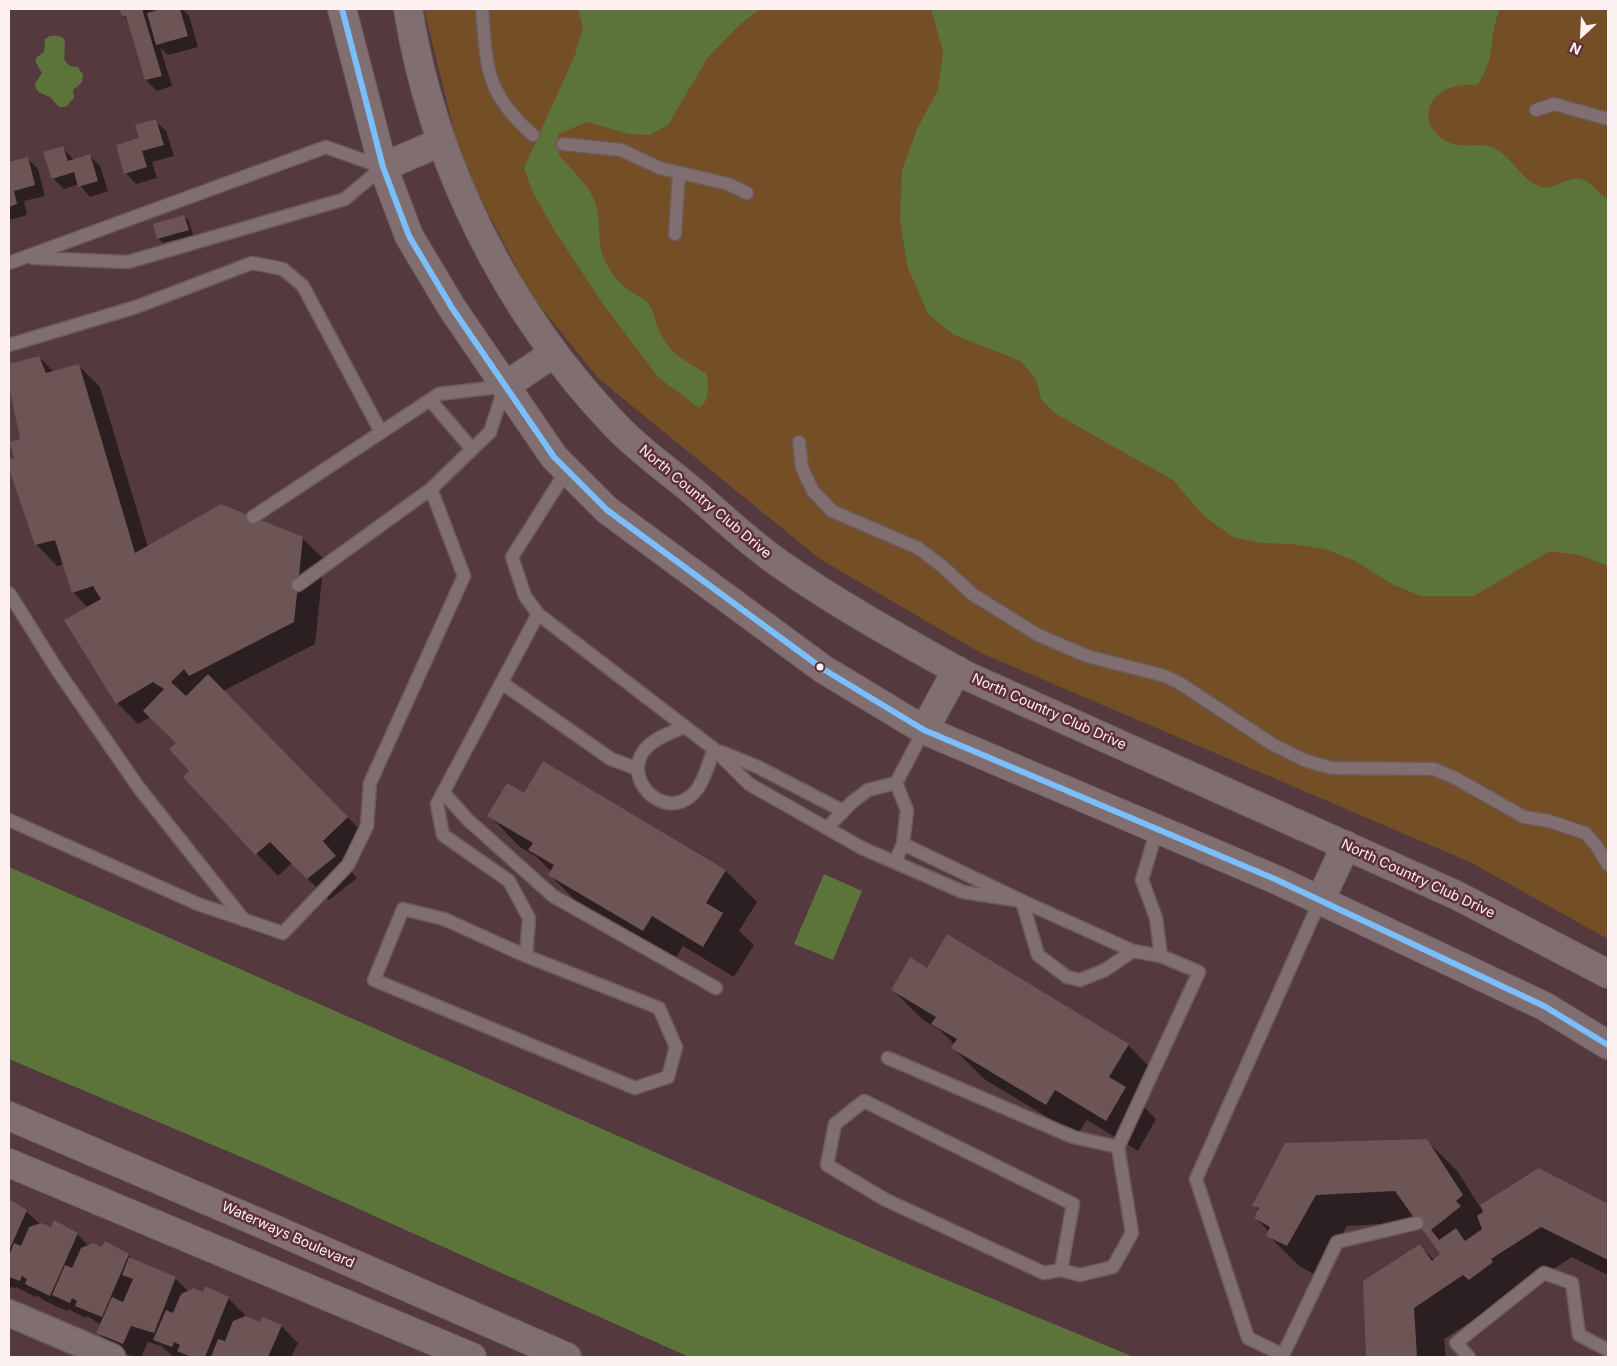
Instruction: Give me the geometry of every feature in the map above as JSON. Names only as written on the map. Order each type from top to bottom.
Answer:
[{"type":"street","points":[[342,9],[383,167],[409,236],[452,308],[554,457],[607,510],[823,669],[924,730],[1277,880],[1320,902],[1544,1006],[1608,1045]]},
{"type":"street","name":"North Country Club Drive","points":[[408,9],[415,51],[441,142],[483,238],[521,306],[554,353],[617,427],[762,551],[892,635],[957,670],[1456,894],[1608,974]]},
{"type":"street","points":[[383,167],[441,142]]},
{"type":"street","points":[[501,381],[554,353]]},
{"type":"street","points":[[924,730],[957,670]]},
{"type":"street","points":[[1320,902],[1346,846]]},
{"type":"street","name":"Waterways Boulevard","points":[[9,1116],[567,1357]]},
{"type":"street","points":[[9,1164],[472,1357]]},
{"type":"street","points":[[9,1313],[112,1357]]},
{"type":"lane","points":[[482,9],[486,63],[496,93],[518,121],[533,135]]},
{"type":"lane","points":[[1536,110],[1554,104],[1608,119]]},
{"type":"lane","points":[[564,144],[621,150],[679,174],[728,184],[747,193]]},
{"type":"lane","points":[[9,263],[326,147],[383,167]]},
{"type":"lane","points":[[27,258],[128,262],[345,199],[383,167]]},
{"type":"lane","points":[[675,234],[679,174]]},
{"type":"lane","points":[[9,345],[136,307],[252,263],[283,269],[303,286],[381,432]]},
{"type":"lane","points":[[253,517],[439,394],[501,381],[490,432],[431,489],[298,585]]},
{"type":"lane","points":[[430,400],[472,449]]},
{"type":"lane","points":[[800,442],[802,468],[813,491],[832,511],[918,548],[942,566],[972,594],[1038,635],[1087,656],[1166,676],[1182,684],[1272,744],[1304,760],[1331,768],[1434,769],[1524,817],[1549,821],[1585,833],[1596,845],[1608,865]]},
{"type":"lane","points":[[567,470],[512,557],[524,596],[538,614],[714,749],[749,784],[862,848],[963,892],[1022,901]]},
{"type":"lane","points":[[9,820],[198,904],[283,933],[348,865],[367,826],[370,783],[464,576],[431,489]]},
{"type":"lane","points":[[9,593],[58,671],[139,788],[244,920]]},
{"type":"lane","points":[[526,956],[529,918],[509,881],[443,835],[437,804],[538,614]]},
{"type":"lane","points":[[502,683],[612,759],[638,768]]},
{"type":"lane","points":[[684,726],[655,740],[640,757],[638,768],[639,780],[652,797],[662,802],[682,801],[698,788],[714,749]]},
{"type":"lane","points":[[896,784],[924,730]]},
{"type":"lane","points":[[714,749],[758,767],[843,812]]},
{"type":"lane","points":[[827,828],[868,790],[896,784]]},
{"type":"lane","points":[[896,784],[907,810],[903,844],[896,862]]},
{"type":"lane","points":[[443,792],[467,819],[553,896],[716,988]]},
{"type":"lane","points":[[1157,829],[1142,880],[1156,918],[1161,956]]},
{"type":"lane","points":[[903,844],[1133,951],[1161,956],[1199,972],[1118,1147],[1132,1233],[1113,1266],[1080,1275],[1061,1270],[1044,1273],[886,1200],[827,1165],[835,1124],[864,1101],[1073,1204],[1061,1270]]},
{"type":"lane","points":[[1022,901],[1038,955],[1067,977],[1080,980],[1105,970],[1133,951]]},
{"type":"lane","points":[[1320,902],[1196,1179],[1248,1338],[1283,1355],[1337,1242],[1417,1222]]},
{"type":"lane","points":[[403,909],[444,919],[526,956],[659,1008],[676,1047],[668,1076],[635,1088],[374,980],[403,909]]},
{"type":"lane","points":[[888,1058],[1074,1137],[1118,1147]]},
{"type":"lane","points":[[1469,1357],[1456,1343],[1544,1273],[1572,1283],[1579,1335],[1608,1350]]},
{"type":"shaded area","points":[[424,9],[1608,9],[1608,939],[1470,862],[981,653],[820,559],[599,379],[531,295],[462,163]]},
{"type":"shaded area","points":[[578,9],[760,9],[738,26],[708,57],[668,125],[649,135],[630,134],[587,122],[558,134],[559,155],[583,182],[593,197],[598,214],[601,247],[609,268],[622,285],[649,305],[662,337],[672,350],[678,356],[707,374],[707,397],[699,408],[658,377],[603,304],[556,233],[532,191],[524,168],[575,55],[583,28]]},
{"type":"shaded area","points":[[931,9],[1500,9],[1496,19],[1488,65],[1477,85],[1458,86],[1441,93],[1430,105],[1429,120],[1436,133],[1450,143],[1456,145],[1484,145],[1494,148],[1534,184],[1546,188],[1570,180],[1581,179],[1608,199],[1608,566],[1579,555],[1550,551],[1474,596],[1421,596],[1394,585],[1355,561],[1325,549],[1291,544],[1261,543],[1233,537],[1204,516],[1173,480],[1056,414],[1041,399],[1036,380],[1021,361],[954,335],[928,314],[908,268],[900,222],[902,170],[917,129],[938,90],[943,51]]},
{"type":"shaded area","points":[[50,36],[62,37],[64,39],[65,61],[70,66],[78,67],[83,75],[82,82],[73,90],[74,98],[66,107],[59,107],[50,97],[36,89],[35,84],[42,73],[36,63],[36,58],[44,52],[45,39]]},
{"type":"shaded area","points":[[9,867],[908,1264],[1134,1357],[689,1357],[265,1167],[9,1059]]},
{"type":"shaded area","points":[[824,874],[862,891],[833,960],[794,944]]},
{"type":"building","points":[[119,9],[142,9],[162,76],[145,80],[126,16],[122,16]]},
{"type":"building","points":[[162,9],[180,9],[188,36],[156,45],[147,13]]},
{"type":"building","points":[[156,119],[164,145],[142,151],[147,167],[124,174],[116,145],[139,138],[135,125]]},
{"type":"building","points":[[63,146],[68,161],[90,154],[98,181],[78,187],[74,172],[52,179],[43,152]]},
{"type":"building","points":[[28,157],[35,185],[14,191],[17,204],[9,207],[9,162]]},
{"type":"building","points":[[184,215],[189,230],[157,239],[153,224]]},
{"type":"building","points":[[39,356],[46,373],[79,364],[135,553],[221,504],[303,537],[294,622],[189,676],[184,669],[171,682],[186,696],[208,674],[348,817],[323,841],[336,856],[307,879],[270,842],[255,855],[183,777],[189,771],[169,749],[176,743],[143,711],[164,689],[153,682],[116,704],[64,620],[101,599],[93,586],[72,593],[55,540],[35,545],[9,469],[9,459],[14,458],[10,442],[20,439],[9,386],[9,364]]},
{"type":"building","points":[[543,761],[726,870],[706,903],[723,913],[703,947],[652,916],[643,931],[548,875],[554,865],[528,850],[533,843],[487,816],[507,783],[524,793]]},
{"type":"building","points":[[947,934],[1129,1044],[1109,1077],[1126,1087],[1106,1121],[1055,1090],[1046,1105],[951,1048],[957,1039],[931,1024],[936,1017],[891,990],[910,957],[927,968]]},
{"type":"building","points":[[1427,1139],[1463,1195],[1456,1201],[1461,1206],[1431,1230],[1439,1240],[1456,1228],[1465,1241],[1482,1229],[1477,1216],[1483,1212],[1480,1205],[1539,1168],[1608,1204],[1608,1260],[1541,1227],[1491,1259],[1493,1262],[1469,1280],[1463,1275],[1414,1308],[1417,1357],[1366,1357],[1363,1281],[1420,1244],[1432,1261],[1440,1254],[1395,1191],[1316,1195],[1287,1246],[1266,1236],[1270,1227],[1254,1218],[1259,1208],[1252,1206],[1285,1143]]},
{"type":"building","points":[[9,1199],[27,1210],[9,1251]]},
{"type":"building","points":[[54,1220],[78,1233],[50,1296],[25,1284],[27,1279],[22,1276],[20,1281],[9,1277],[9,1256],[14,1243],[21,1246],[29,1227],[41,1223],[51,1227]]},
{"type":"building","points":[[105,1241],[129,1254],[102,1317],[75,1306],[77,1301],[72,1298],[70,1303],[52,1295],[65,1265],[72,1268],[81,1248],[93,1243],[102,1247]]},
{"type":"building","points":[[129,1257],[176,1277],[154,1333],[131,1326],[123,1344],[96,1333],[112,1297],[123,1302],[133,1279],[122,1275]]},
{"type":"building","points":[[206,1286],[229,1297],[205,1357],[191,1357],[177,1351],[180,1345],[174,1342],[172,1347],[153,1340],[166,1310],[173,1313],[181,1294],[194,1288],[203,1292]]},
{"type":"building","points":[[246,1316],[260,1322],[262,1317],[282,1325],[268,1357],[211,1357],[218,1339],[225,1341],[233,1321]]},
{"type":"transit line","points":[[342,9],[383,167],[409,236],[452,308],[554,457],[607,510],[823,669],[924,730],[1277,880],[1544,1006],[1608,1045]]}]
